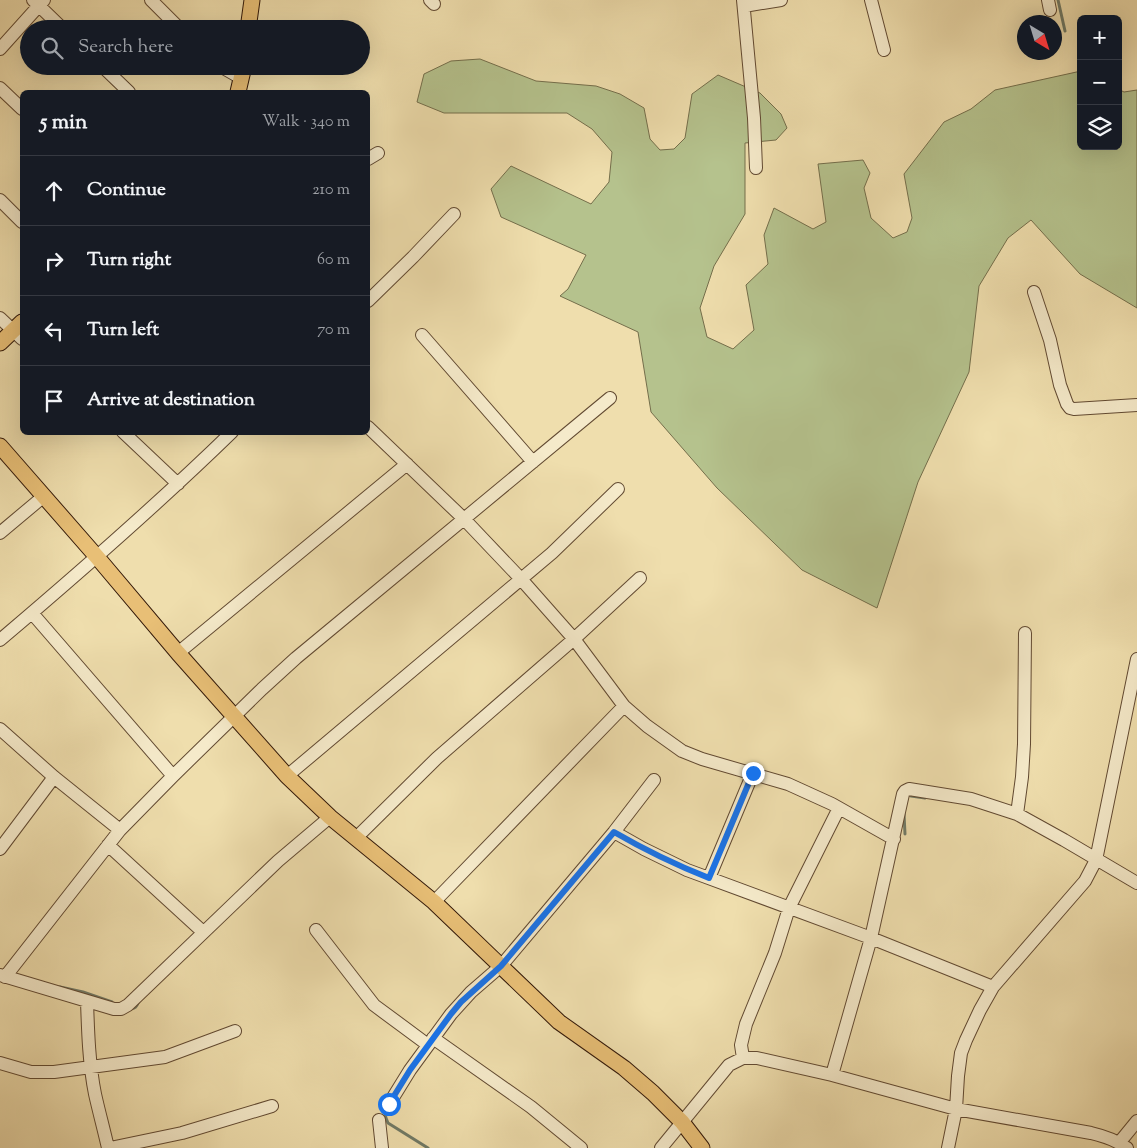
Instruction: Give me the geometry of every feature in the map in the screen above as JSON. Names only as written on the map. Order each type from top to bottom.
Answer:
[{"type":"main road","points":[[249,20],[252,0]]},
{"type":"main road","points":[[0,343],[19,331]]},
{"type":"main road","points":[[0,446],[97,556],[178,653],[287,776],[330,817],[434,902],[558,1022],[653,1092],[682,1122],[702,1148]]},
{"type":"street","points":[[151,0],[171,20]]},
{"type":"street","points":[[756,168],[754,118],[744,3],[781,0]]},
{"type":"street","points":[[871,0],[884,50]]},
{"type":"street","points":[[23,20],[38,2],[55,20]]},
{"type":"street","points":[[0,49],[20,24]]},
{"type":"street","points":[[111,75],[127,90]]},
{"type":"street","points":[[0,88],[20,107]]},
{"type":"street","points":[[0,200],[20,220]]},
{"type":"street","points":[[370,299],[454,214]]},
{"type":"street","points":[[1034,292],[1050,340],[1060,385],[1070,408],[1105,408],[1137,405]]},
{"type":"street","points":[[0,318],[19,331]]},
{"type":"street","points":[[422,335],[533,462]]},
{"type":"street","points":[[330,817],[278,861],[128,1005],[121,1009],[114,1009],[2,976],[120,830],[262,689],[296,658],[610,398]]},
{"type":"street","points":[[370,429],[464,519],[521,580],[574,639],[624,706],[647,726],[682,751],[702,759],[788,784],[839,808],[894,839]]},
{"type":"street","points":[[126,435],[178,484]]},
{"type":"street","points":[[0,640],[178,484],[229,435]]},
{"type":"street","points":[[178,653],[407,464]]},
{"type":"street","points":[[287,776],[521,580],[552,553],[618,489]]},
{"type":"street","points":[[0,533],[44,496]]},
{"type":"street","points":[[356,838],[437,758],[574,639],[640,578]]},
{"type":"street","points":[[32,613],[173,776]]},
{"type":"street","points":[[1017,814],[1024,744],[1025,633]]},
{"type":"street","points":[[948,1148],[956,1109],[961,1054],[980,1010],[994,987],[1085,881],[1096,860],[1137,659]]},
{"type":"street","points":[[434,902],[624,706]]},
{"type":"street","points":[[0,729],[54,777],[120,830]]},
{"type":"street","points":[[709,878],[753,773]]},
{"type":"street","points":[[0,849],[54,777]]},
{"type":"street","points":[[389,1104],[410,1070],[461,1002],[501,966],[614,832],[654,780]]},
{"type":"street","points":[[832,1075],[871,938],[905,791],[909,789],[971,799],[1017,814],[1137,883]]},
{"type":"street","points":[[743,1058],[741,1045],[746,1024],[776,953],[789,908],[839,808]]},
{"type":"street","points":[[614,832],[644,850],[687,870],[871,938],[994,987]]},
{"type":"street","points":[[108,845],[204,932]]},
{"type":"street","points":[[316,930],[374,1005],[531,1107],[581,1148]]},
{"type":"street","points":[[87,1001],[91,1067],[95,1094],[109,1148],[182,1133],[272,1106]]},
{"type":"street","points":[[0,1063],[31,1072],[54,1072],[91,1067],[165,1056],[235,1031]]},
{"type":"street","points":[[661,1148],[730,1065],[743,1058],[757,1058],[832,1075],[956,1109],[1091,1133],[1109,1138],[1123,1145],[1137,1121]]},
{"type":"street","points":[[379,1120],[382,1148]]},
{"type":"green space","points":[[480,59],[536,81],[596,86],[620,94],[644,108],[650,139],[660,150],[674,149],[685,138],[692,94],[718,75],[760,93],[781,114],[787,128],[776,140],[745,143],[745,214],[714,266],[700,308],[707,337],[733,349],[754,330],[746,285],[768,264],[764,235],[774,208],[813,229],[826,222],[818,164],[863,160],[870,173],[864,188],[871,218],[893,238],[907,232],[912,218],[904,174],[944,122],[971,109],[995,90],[1077,72],[1077,150],[1122,150],[1122,91],[1137,90],[1137,308],[1080,274],[1031,220],[1008,238],[979,286],[969,372],[918,482],[877,608],[802,570],[717,488],[651,412],[638,332],[560,296],[568,289],[586,255],[501,217],[491,189],[511,166],[591,204],[609,182],[612,152],[592,129],[567,113],[444,113],[417,102],[424,74],[451,61]]},
{"type":"waterway","points":[[1058,0],[1065,31]]},
{"type":"waterway","points":[[911,796],[925,798]]},
{"type":"waterway","points":[[904,814],[905,834]]},
{"type":"waterway","points":[[60,987],[83,992],[112,1002]]},
{"type":"waterway","points":[[129,1008],[136,1007],[139,1001]]},
{"type":"waterway","points":[[383,1105],[388,1123],[428,1148]]},
{"type":"route","points":[[389,1104],[432,1038],[451,1014],[471,992],[501,966],[614,832],[644,850],[709,878],[753,773]]}]
